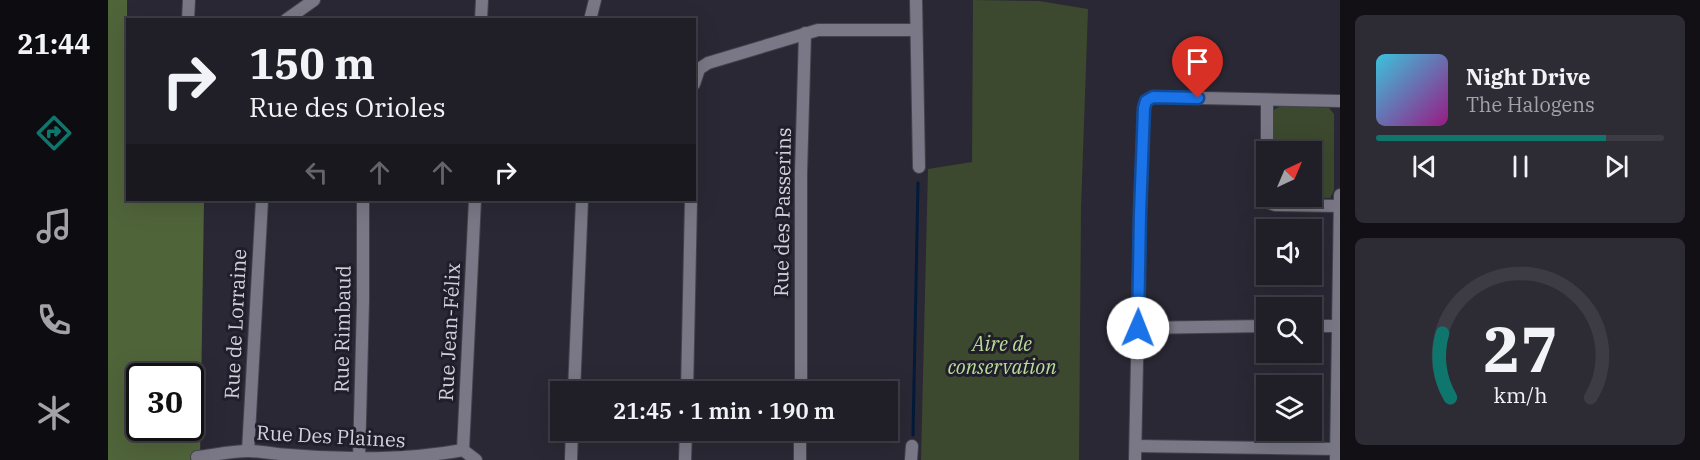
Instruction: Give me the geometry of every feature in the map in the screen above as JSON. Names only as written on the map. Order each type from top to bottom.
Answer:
[{"type":"street","points":[[188,18],[189,0]]},
{"type":"street","points":[[289,18],[314,0]]},
{"type":"street","points":[[481,18],[482,0]]},
{"type":"street","points":[[590,18],[595,0]]},
{"type":"street","points":[[916,0],[918,167]]},
{"type":"street","points":[[696,78],[699,69],[708,63],[818,30],[915,30]]},
{"type":"street","name":"Rue des Passerins","points":[[801,381],[801,184],[805,33]]},
{"type":"street","points":[[1136,460],[1140,213],[1146,101],[1153,97],[1340,101]]},
{"type":"street","points":[[1267,100],[1267,141]]},
{"type":"street","points":[[1136,446],[1336,455],[1340,195]]},
{"type":"street","name":"Rue de Lorraine","points":[[248,451],[262,201]]},
{"type":"street","name":"Rue Rimbaud","points":[[359,459],[363,201]]},
{"type":"street","name":"Rue Jean-Félix","points":[[463,450],[475,201]]},
{"type":"street","points":[[574,381],[582,201]]},
{"type":"street","points":[[687,381],[692,201]]},
{"type":"street","points":[[1322,206],[1340,206]]},
{"type":"street","points":[[1138,328],[1256,326]]},
{"type":"street","points":[[1322,326],[1339,326]]},
{"type":"street","points":[[571,460],[572,441]]},
{"type":"street","points":[[685,460],[686,441]]},
{"type":"street","points":[[800,460],[801,441]]},
{"type":"street","points":[[911,460],[912,446]]},
{"type":"street","points":[[463,450],[476,460]]},
{"type":"street","name":"Rue Des Plaines","points":[[197,457],[248,451],[291,456],[420,459],[463,450]]},
{"type":"green space","points":[[108,0],[127,0],[126,201],[204,201],[201,363],[126,363],[126,441],[200,441],[200,460],[108,460]]},
{"type":"green space","name":"Aire de conservation","points":[[973,0],[1039,1],[1088,9],[1081,209],[1079,460],[921,460],[928,169],[972,162]]},
{"type":"green space","points":[[1282,105],[1329,108],[1334,114],[1334,190],[1330,198],[1322,198],[1322,141],[1272,141],[1274,110]]},
{"type":"waterway","points":[[913,435],[918,183]]},
{"type":"route","points":[[1138,328],[1144,108],[1146,101],[1153,97],[1198,98]]}]
